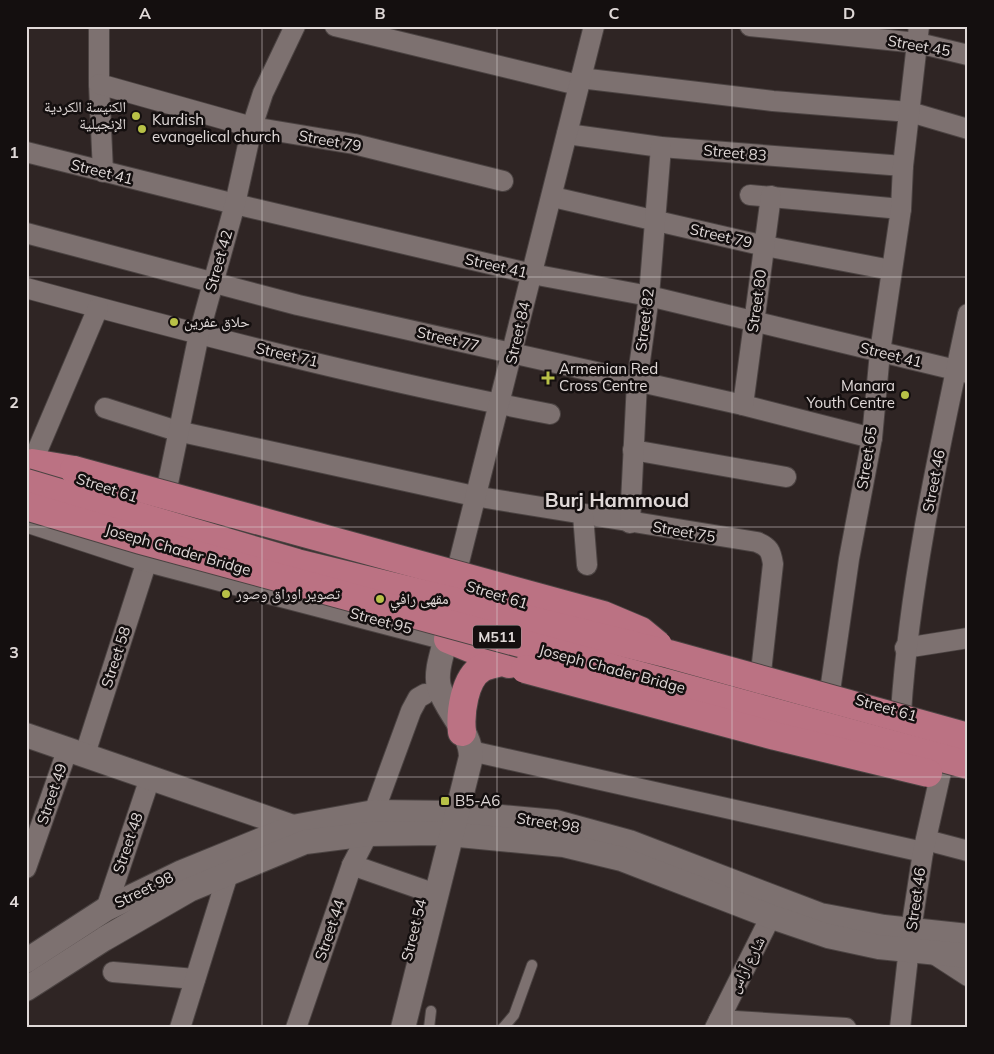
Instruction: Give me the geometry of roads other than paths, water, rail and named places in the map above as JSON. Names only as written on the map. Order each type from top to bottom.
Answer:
[{"type":"highway","points":[[28,469],[74,470],[602,615],[641,631],[669,654]]},
{"type":"highway","name":"Joseph Chader Bridge","points":[[28,469],[297,563],[669,654],[968,737]]},
{"type":"highway","name":"Joseph Chader Bridge","points":[[26,506],[141,540],[968,766]]},
{"type":"highway","points":[[441,637],[513,665],[775,736],[924,772],[968,779]]},
{"type":"highway","points":[[466,741],[465,697],[475,673],[482,668],[513,665]]},
{"type":"street","points":[[99,26],[99,84],[103,172]]},
{"type":"street","name":"Street 42","points":[[148,560],[163,506],[199,334],[235,204],[252,127],[263,93],[295,26]]},
{"type":"street","points":[[335,26],[579,82],[910,112],[968,129]]},
{"type":"street","name":"Street 84","points":[[454,582],[474,496],[500,404],[553,196],[594,26]]},
{"type":"street","name":"Street 45","points":[[750,26],[919,35],[968,55]]},
{"type":"street","name":"Street 65","points":[[815,737],[830,691],[849,560],[872,438],[880,352],[901,208],[903,166],[919,35]]},
{"type":"street","name":"Street 79","points":[[99,84],[252,127],[354,144],[503,181]]},
{"type":"street","name":"Street 83","points":[[567,134],[661,147],[903,166]]},
{"type":"street","name":"Street 82","points":[[630,523],[637,382],[649,296],[661,147]]},
{"type":"street","name":"Street 41","points":[[26,152],[235,204],[532,274],[649,296],[754,320],[962,372]]},
{"type":"street","points":[[750,195],[901,208]]},
{"type":"street","name":"Street 79","points":[[553,196],[765,246],[891,270]]},
{"type":"street","name":"Street 80","points":[[742,406],[772,196]]},
{"type":"street","name":"Street 77","points":[[26,233],[298,305],[742,406],[872,438]]},
{"type":"street","name":"Street 71","points":[[26,288],[199,334],[550,414]]},
{"type":"street","points":[[28,469],[98,308]]},
{"type":"street","name":"Street 46","points":[[905,648],[930,496],[962,372],[968,314]]},
{"type":"street","points":[[105,408],[177,432],[474,496]]},
{"type":"street","points":[[633,450],[786,477]]},
{"type":"street","name":"Street 61","points":[[28,469],[454,582],[968,731]]},
{"type":"street","name":"Street 75","points":[[474,496],[630,523],[757,542],[767,546],[771,552],[772,564],[761,672]]},
{"type":"street","points":[[582,515],[588,565]]},
{"type":"street","name":"Street 95","points":[[26,520],[148,560],[968,779]]},
{"type":"street","name":"Street 58","points":[[76,751],[148,560]]},
{"type":"street","points":[[448,823],[466,741],[439,686],[438,674],[441,637],[454,582]]},
{"type":"street","points":[[441,637],[423,675],[425,694],[457,750],[458,758],[452,787],[448,823]]},
{"type":"street","points":[[901,712],[905,648],[968,638]]},
{"type":"street","points":[[374,812],[411,712],[418,698],[425,694]]},
{"type":"street","points":[[26,735],[150,778],[299,835]]},
{"type":"street","points":[[466,741],[924,846],[968,851]]},
{"type":"street","name":"Street 49","points":[[26,868],[76,751]]},
{"type":"street","name":"Street 46","points":[[900,1028],[917,944],[924,846],[941,772]]},
{"type":"street","name":"Street 48","points":[[106,908],[150,778]]},
{"type":"street","name":"Street 98","points":[[26,961],[106,908],[182,872],[374,812],[448,823]]},
{"type":"street","name":"Street 98","points":[[26,989],[121,929],[189,890],[228,874],[299,835],[368,834],[448,823],[522,818],[589,830],[666,855],[775,909],[820,915],[854,923],[917,944],[968,936]]},
{"type":"street","name":"Street 54","points":[[389,1028],[424,890],[448,823]]},
{"type":"street","name":"Street 54","points":[[403,1028],[448,823]]},
{"type":"street","name":"Street 44","points":[[296,1028],[352,865],[368,834]]},
{"type":"street","points":[[352,865],[424,890]]},
{"type":"street","points":[[180,1028],[228,874]]},
{"type":"street","name":"شارع آراس","points":[[717,1024],[775,909]]},
{"type":"street","points":[[917,944],[968,956]]},
{"type":"street","points":[[917,944],[968,976]]},
{"type":"street","points":[[113,972],[195,979]]},
{"type":"street","points":[[717,1024],[846,1028]]},
{"type":"lane","points":[[503,1028],[514,1014],[532,965]]},
{"type":"lane","points":[[428,1028],[431,1011]]},
{"type":"place","name":"الكنيسة الكردية الإنجيلية","points":[[136,116]]},
{"type":"place","name":"Kurdish evangelical church","points":[[142,129]]},
{"type":"place","name":"حلاق عفرين","points":[[174,322]]},
{"type":"place","name":"Armenian Red Cross Centre","points":[[548,378]]},
{"type":"place","name":"Manara Youth Centre","points":[[905,395]]},
{"type":"place","name":"تصوير اوراق وصور","points":[[226,594]]},
{"type":"place","name":"مقهى رافي","points":[[380,599]]},
{"type":"place","name":"B5-A6","points":[[445,801]]},
{"type":"district","name":"Burj Hammoud","points":[[617,500]]}]
